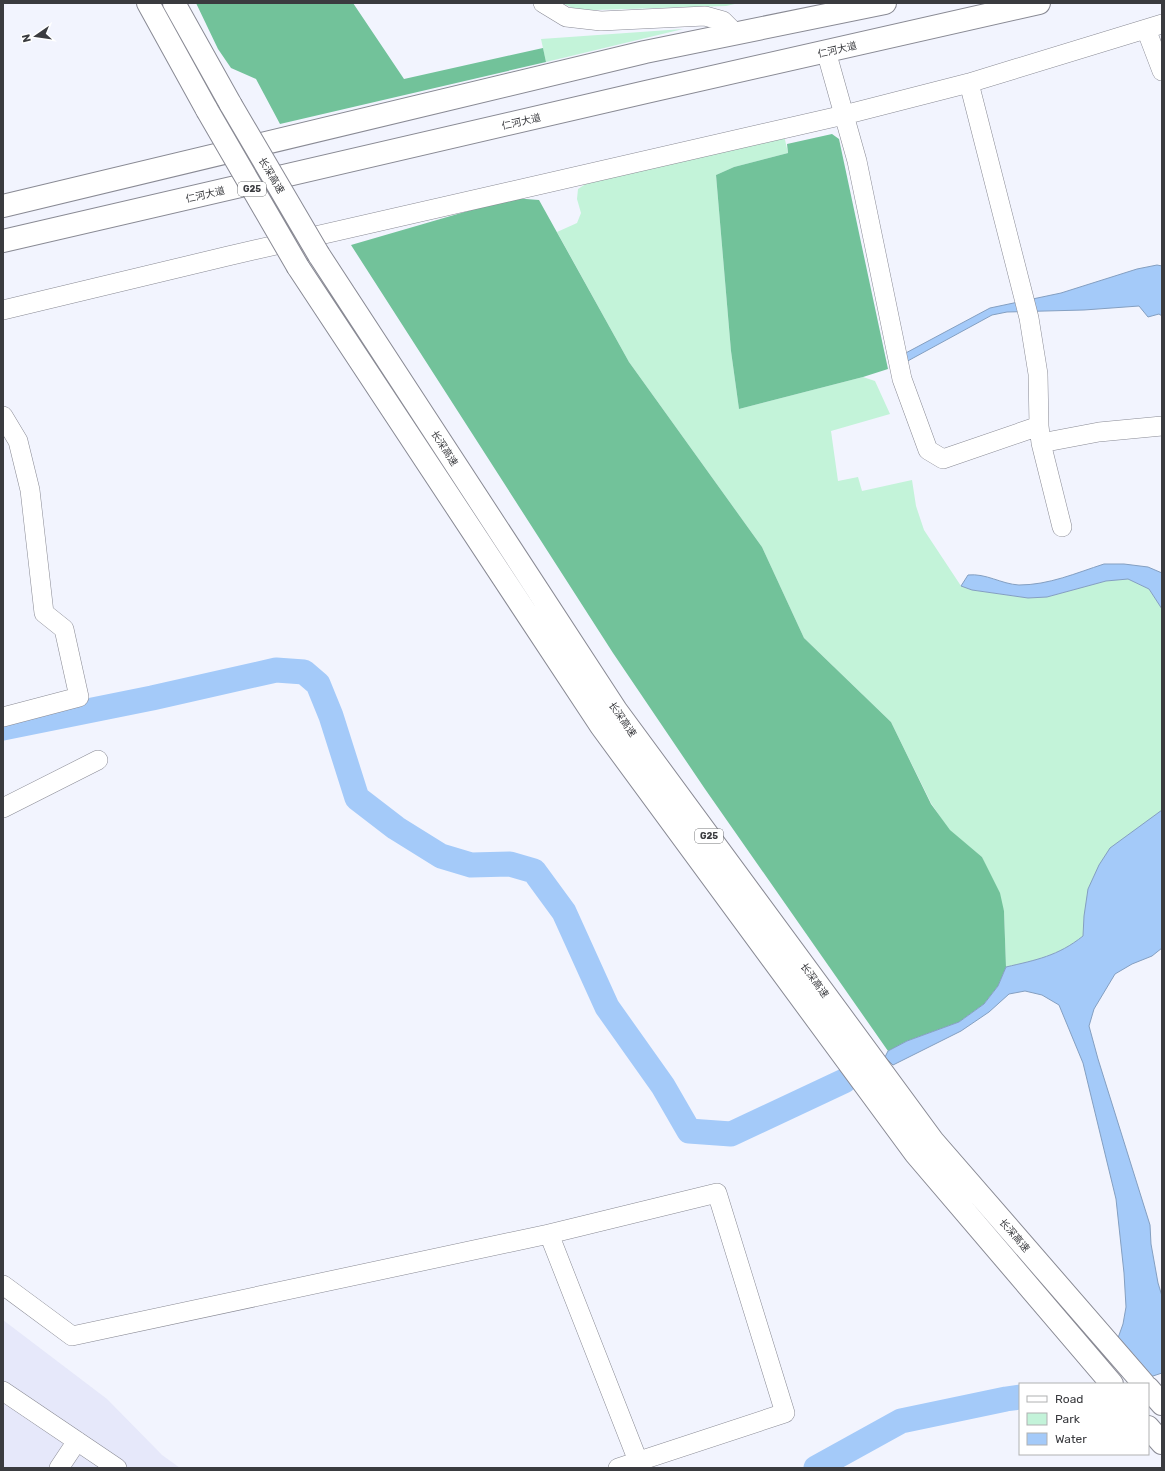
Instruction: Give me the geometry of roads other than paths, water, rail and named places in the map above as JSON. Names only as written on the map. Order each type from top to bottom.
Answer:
[{"type":"main road","name":"G25","points":[[148,3],[207,110],[298,267],[601,726],[915,1154],[1111,1383]]},
{"type":"main road","name":"长深高速","points":[[174,3],[231,105],[319,255],[616,710],[933,1141],[1143,1383]]},
{"type":"main road","points":[[3,206],[637,54],[885,3]]},
{"type":"main road","name":"仁河大道","points":[[3,241],[1039,3]]},
{"type":"main road","points":[[1149,1389],[1162,1404]]},
{"type":"main road","points":[[1149,1428],[1162,1443]]},
{"type":"street","points":[[543,3],[566,17],[601,21],[705,16],[723,21],[736,34]]},
{"type":"street","points":[[3,310],[228,256],[844,115],[969,83],[1154,27],[1162,71]]},
{"type":"street","points":[[826,51],[857,161],[902,379],[928,450],[943,460],[1040,434],[1099,432],[1162,426]]},
{"type":"street","points":[[969,83],[1024,294],[1038,374],[1040,434],[1062,527]]},
{"type":"street","points":[[3,416],[18,441],[30,490],[44,613],[64,629],[78,697],[3,717]]},
{"type":"street","points":[[3,808],[98,760]]},
{"type":"street","points":[[3,1285],[72,1336],[549,1234],[717,1193],[785,1413],[618,1468]]},
{"type":"street","points":[[549,1234],[638,1461]]},
{"type":"street","points":[[3,1391],[117,1468]]},
{"type":"street","points":[[59,1468],[77,1441]]},
{"type":"water","points":[[1157,265],[1162,266],[1162,316],[1159,314],[1148,317],[1139,306],[1084,310],[1007,312],[992,315],[904,363],[902,355],[990,308],[1061,293],[1137,269]]},
{"type":"water","points":[[1104,564],[1124,564],[1148,567],[1162,573],[1162,609],[1149,589],[1128,579],[1106,581],[1047,597],[1028,598],[972,590],[961,586],[968,575],[981,576],[1019,585],[1052,581]]},
{"type":"water","points":[[1162,810],[1162,948],[1152,956],[1132,964],[1115,974],[1094,1009],[1089,1026],[1150,1225],[1151,1244],[1158,1283],[1162,1296],[1162,1373],[1150,1377],[1118,1338],[1123,1324],[1126,1307],[1116,1199],[1083,1063],[1059,1005],[1042,995],[1025,991],[1009,994],[989,1012],[961,1031],[893,1065],[885,1057],[888,1051],[907,1041],[959,1022],[984,1004],[998,986],[1006,967],[1056,953],[1083,936],[1088,889],[1099,865],[1110,848]]},
{"type":"waterway","points":[[3,728],[152,698],[276,670],[304,672],[318,684],[331,716],[357,798],[396,828],[441,856],[471,865],[510,864],[534,871],[564,912],[607,1007],[663,1086],[689,1131],[731,1134],[844,1081]]},
{"type":"waterway","points":[[816,1468],[901,1421],[1019,1397]]}]
